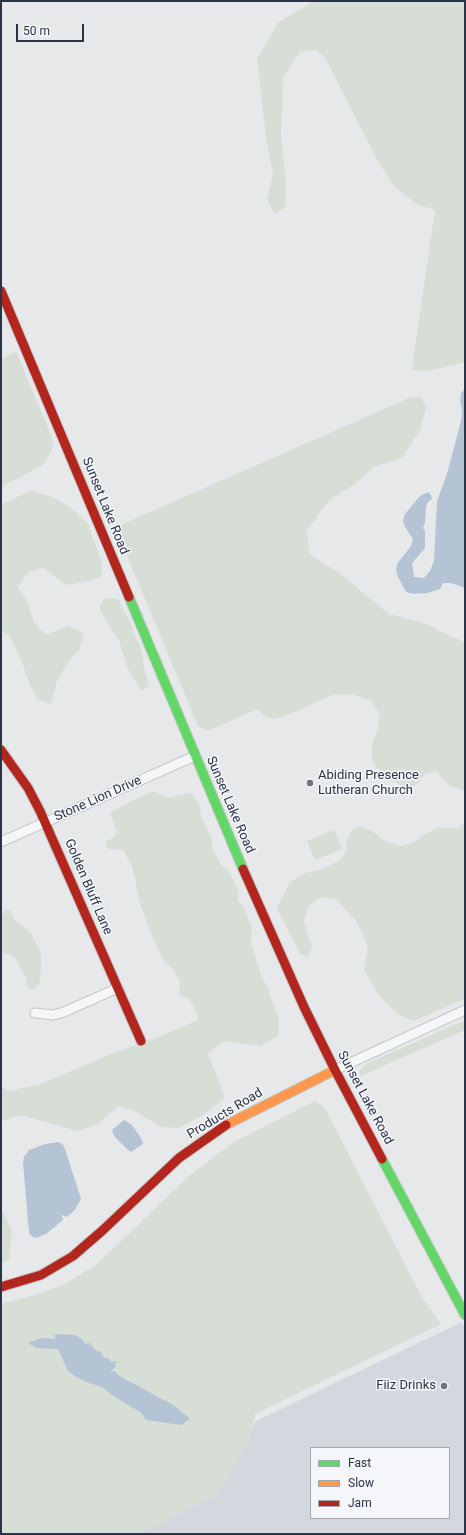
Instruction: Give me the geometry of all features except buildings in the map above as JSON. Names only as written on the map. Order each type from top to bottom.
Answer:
[{"type":"main road","name":"Sunset Lake Road","points":[[1,291],[263,917],[304,1007],[335,1070],[465,1315]]},
{"type":"main road","name":"Golden Bluff Lane","points":[[1,750],[28,788],[45,822],[141,1041]]},
{"type":"main road","name":"Products Road","points":[[1,1287],[45,1273],[74,1256],[179,1158],[213,1133],[241,1117],[335,1070]]},
{"type":"street","name":"Stone Lion Drive","points":[[1,842],[195,756]]},
{"type":"street","points":[[35,1013],[53,1015],[64,1012],[118,988]]},
{"type":"street","name":"Products Road","points":[[335,1070],[465,1010]]},
{"type":"shaded area","points":[[314,1],[465,1],[465,363],[425,372],[412,369],[435,210],[416,204],[393,185],[379,163],[326,59],[316,50],[300,52],[283,77],[281,136],[286,185],[285,207],[275,214],[267,200],[273,174],[266,137],[257,58],[279,22]]},
{"type":"shaded area","points":[[16,352],[52,437],[53,448],[43,465],[1,487],[1,359]]},
{"type":"shaded area","points":[[421,397],[426,407],[420,431],[401,458],[372,468],[354,485],[330,499],[307,530],[309,554],[339,573],[389,614],[427,624],[447,635],[465,642],[465,793],[463,790],[450,786],[437,772],[426,773],[416,785],[404,788],[378,769],[372,759],[372,746],[378,728],[380,715],[371,701],[352,694],[332,695],[295,712],[274,719],[264,716],[258,709],[207,731],[198,726],[118,534],[123,524],[409,398]]},
{"type":"shaded area","points":[[31,491],[52,497],[70,507],[88,524],[101,560],[101,577],[66,585],[43,568],[28,572],[18,587],[28,603],[34,623],[46,635],[67,626],[84,633],[79,650],[68,662],[57,681],[51,704],[37,699],[11,638],[1,630],[1,504]]},
{"type":"shaded area","points":[[105,598],[118,599],[131,624],[142,651],[144,668],[149,686],[141,691],[127,667],[119,640],[104,618],[99,607]]},
{"type":"shaded area","points":[[154,791],[167,798],[191,793],[199,803],[201,816],[212,839],[212,848],[222,866],[229,871],[239,892],[238,901],[243,906],[252,926],[251,943],[260,972],[279,1020],[278,1036],[260,1046],[223,1041],[208,1053],[224,1098],[203,1115],[178,1128],[162,1127],[133,1110],[119,1106],[96,1125],[78,1131],[21,1115],[1,1121],[1,1086],[8,1091],[38,1085],[198,1020],[198,1015],[189,998],[179,994],[180,981],[173,968],[163,960],[151,933],[141,907],[132,866],[123,850],[109,849],[106,846],[107,841],[113,838],[117,833],[110,813]]},
{"type":"shaded area","points":[[465,822],[465,999],[413,1021],[396,1013],[378,994],[364,969],[368,947],[356,921],[337,900],[322,897],[309,905],[304,922],[312,947],[308,957],[300,954],[277,909],[289,883],[305,873],[322,869],[339,861],[347,851],[347,840],[351,831],[361,826],[372,831],[385,841],[400,846],[413,843],[425,834],[440,827],[456,829]]},
{"type":"shaded area","points":[[334,830],[342,849],[315,860],[307,841]]},
{"type":"shaded area","points":[[6,910],[11,911],[14,920],[26,928],[32,935],[41,954],[39,985],[31,990],[27,986],[26,977],[14,956],[6,953],[1,955],[1,917]]},
{"type":"shaded area","points":[[465,1020],[465,1030],[360,1076],[360,1070],[366,1064]]},
{"type":"shaded area","points":[[315,1101],[324,1107],[423,1299],[441,1324],[255,1414],[250,1439],[218,1494],[139,1534],[1,1534],[1,1304],[35,1295],[63,1285],[96,1265],[189,1176],[234,1142]]},
{"type":"shaded area","points":[[1,1208],[12,1230],[9,1260],[1,1262]]},
{"type":"shaded area","points":[[462,1322],[465,1328],[465,1534],[139,1534],[218,1494],[256,1421]]},
{"type":"water","points":[[465,389],[465,589],[451,583],[443,583],[440,589],[427,593],[413,594],[406,592],[396,570],[397,564],[411,546],[413,539],[404,525],[403,520],[405,514],[420,496],[428,492],[431,495],[432,499],[426,506],[425,523],[423,528],[425,531],[425,548],[412,563],[414,577],[424,578],[430,571],[434,561],[437,501],[447,474],[461,421],[462,411],[460,400],[461,393]]},
{"type":"water","points":[[124,1120],[132,1125],[141,1138],[143,1144],[131,1152],[114,1136],[112,1130]]},
{"type":"water","points":[[59,1142],[65,1149],[81,1199],[75,1210],[67,1217],[62,1215],[63,1220],[46,1234],[36,1238],[32,1237],[29,1233],[23,1163],[24,1157],[29,1150],[45,1144]]},
{"type":"water","points":[[54,1335],[75,1335],[82,1339],[85,1344],[90,1343],[94,1349],[102,1353],[104,1358],[108,1358],[111,1362],[117,1361],[115,1364],[116,1367],[110,1372],[115,1371],[118,1375],[175,1406],[190,1419],[181,1425],[146,1420],[140,1412],[115,1397],[102,1387],[76,1377],[68,1371],[58,1349],[37,1348],[28,1343],[42,1338],[56,1339]]},
{"type":"traffic: fast","points":[[129,597],[243,869]]},
{"type":"traffic: fast","points":[[382,1159],[465,1315]]},
{"type":"traffic: slow","points":[[226,1125],[335,1070]]},
{"type":"traffic: jam","points":[[1,291],[129,597]]},
{"type":"traffic: jam","points":[[1,750],[28,788],[40,811],[141,1041]]},
{"type":"traffic: jam","points":[[243,869],[304,1007],[382,1159]]},
{"type":"traffic: jam","points":[[1,1287],[41,1275],[73,1256],[103,1230],[179,1158],[226,1125]]},
{"type":"place","name":"Abiding Presence Lutheran Church","points":[[310,783]]},
{"type":"place","name":"Fiiz Drinks","points":[[444,1386]]}]
